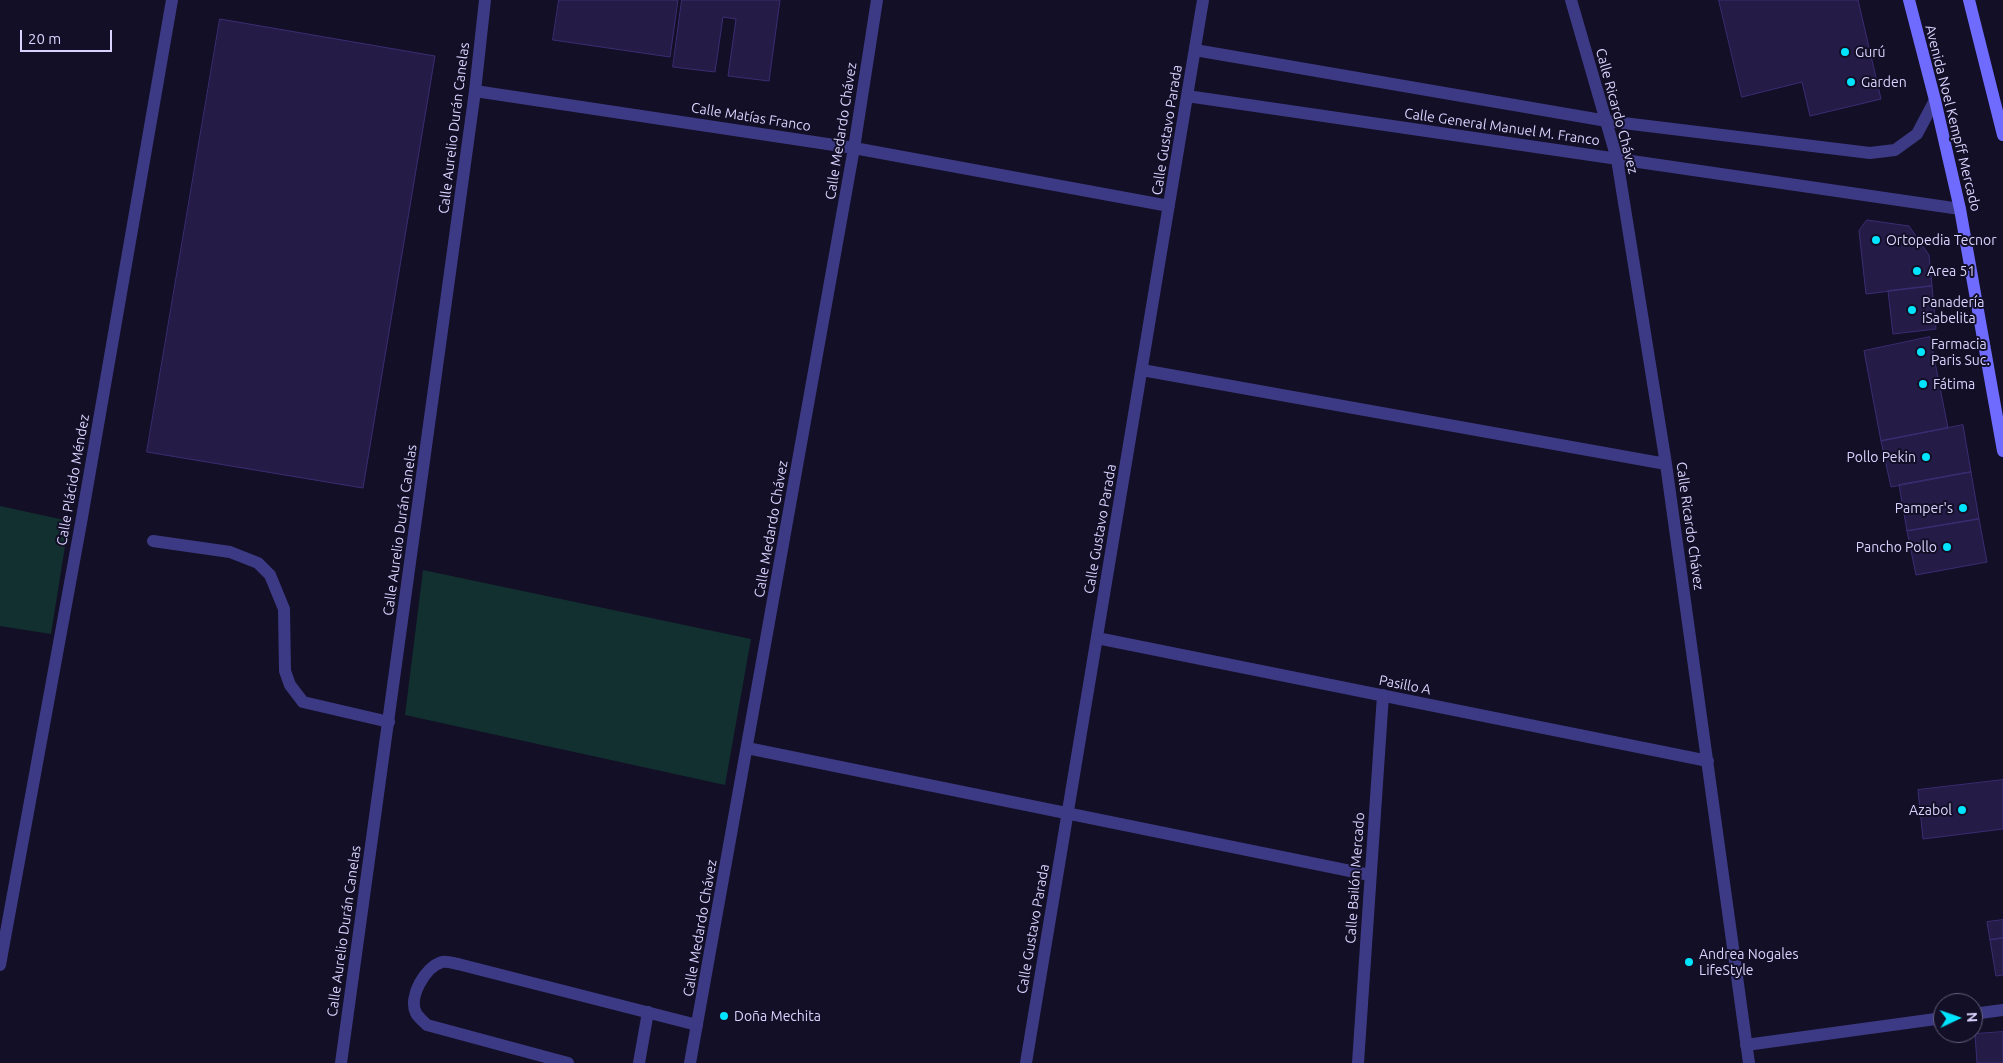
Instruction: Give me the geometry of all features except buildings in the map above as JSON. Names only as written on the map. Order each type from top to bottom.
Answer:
[{"type":"main road","name":"Avenida Noel Kempff Mercado","points":[[1909,0],[1935,100],[1960,209],[2003,451]]},
{"type":"main road","points":[[1969,0],[2003,135]]},
{"type":"street","name":"Calle Plácido Méndez","points":[[0,965],[82,514],[172,0]]},
{"type":"street","name":"Calle Aurelio Durán Canelas","points":[[341,1063],[475,91],[485,0]]},
{"type":"street","name":"Calle Medardo Chávez","points":[[690,1063],[854,148],[877,0]]},
{"type":"street","name":"Calle Gustavo Parada","points":[[1026,1063],[1204,0]]},
{"type":"street","name":"Calle Ricardo Chávez","points":[[1571,0],[1617,159],[1666,464],[1749,1063]]},
{"type":"street","name":"Calle General Manuel M. Franco","points":[[1195,50],[1607,122],[1870,153],[1895,150],[1917,134],[1935,100]]},
{"type":"street","name":"Calle Matías Franco","points":[[475,91],[854,148],[1169,206]]},
{"type":"street","name":"Calle General Manuel M. Franco","points":[[1187,96],[1960,209]]},
{"type":"street","points":[[1142,370],[1666,464]]},
{"type":"street","points":[[153,541],[230,552],[258,563],[270,575],[284,608],[285,671],[290,685],[302,702],[389,722]]},
{"type":"street","name":"Pasillo A","points":[[1097,638],[1708,762]]},
{"type":"street","name":"Calle Bailón Mercado","points":[[1358,1063],[1383,695]]},
{"type":"street","points":[[747,748],[1370,876]]},
{"type":"street","points":[[568,1063],[427,1025],[416,1013],[414,1002],[417,986],[431,969],[443,962],[458,964],[697,1025]]},
{"type":"street","points":[[1983,1013],[2003,1010]]},
{"type":"street","points":[[639,1063],[648,1012]]},
{"type":"street","points":[[1746,1045],[1933,1019]]},
{"type":"green space","points":[[0,506],[69,521],[51,634],[0,626]]},
{"type":"green space","points":[[423,570],[751,639],[725,785],[405,715]]},
{"type":"place","name":"Gurú","points":[[1845,52]]},
{"type":"place","name":"Garden","points":[[1851,82]]},
{"type":"place","name":"Ortopedia Tecnor","points":[[1876,240]]},
{"type":"place","name":"Area 51","points":[[1917,271]]},
{"type":"place","name":"Panadería iSabelita","points":[[1912,310]]},
{"type":"place","name":"Farmacia Paris Suc.","points":[[1921,352]]},
{"type":"place","name":"Fátima","points":[[1923,384]]},
{"type":"place","name":"Pollo Pekin","points":[[1926,457]]},
{"type":"place","name":"Pamper's","points":[[1963,508]]},
{"type":"place","name":"Pancho Pollo","points":[[1947,547]]},
{"type":"place","name":"Azabol","points":[[1962,810]]},
{"type":"place","name":"Andrea Nogales LifeStyle","points":[[1689,962]]},
{"type":"place","name":"Doña Mechita","points":[[724,1016]]}]
